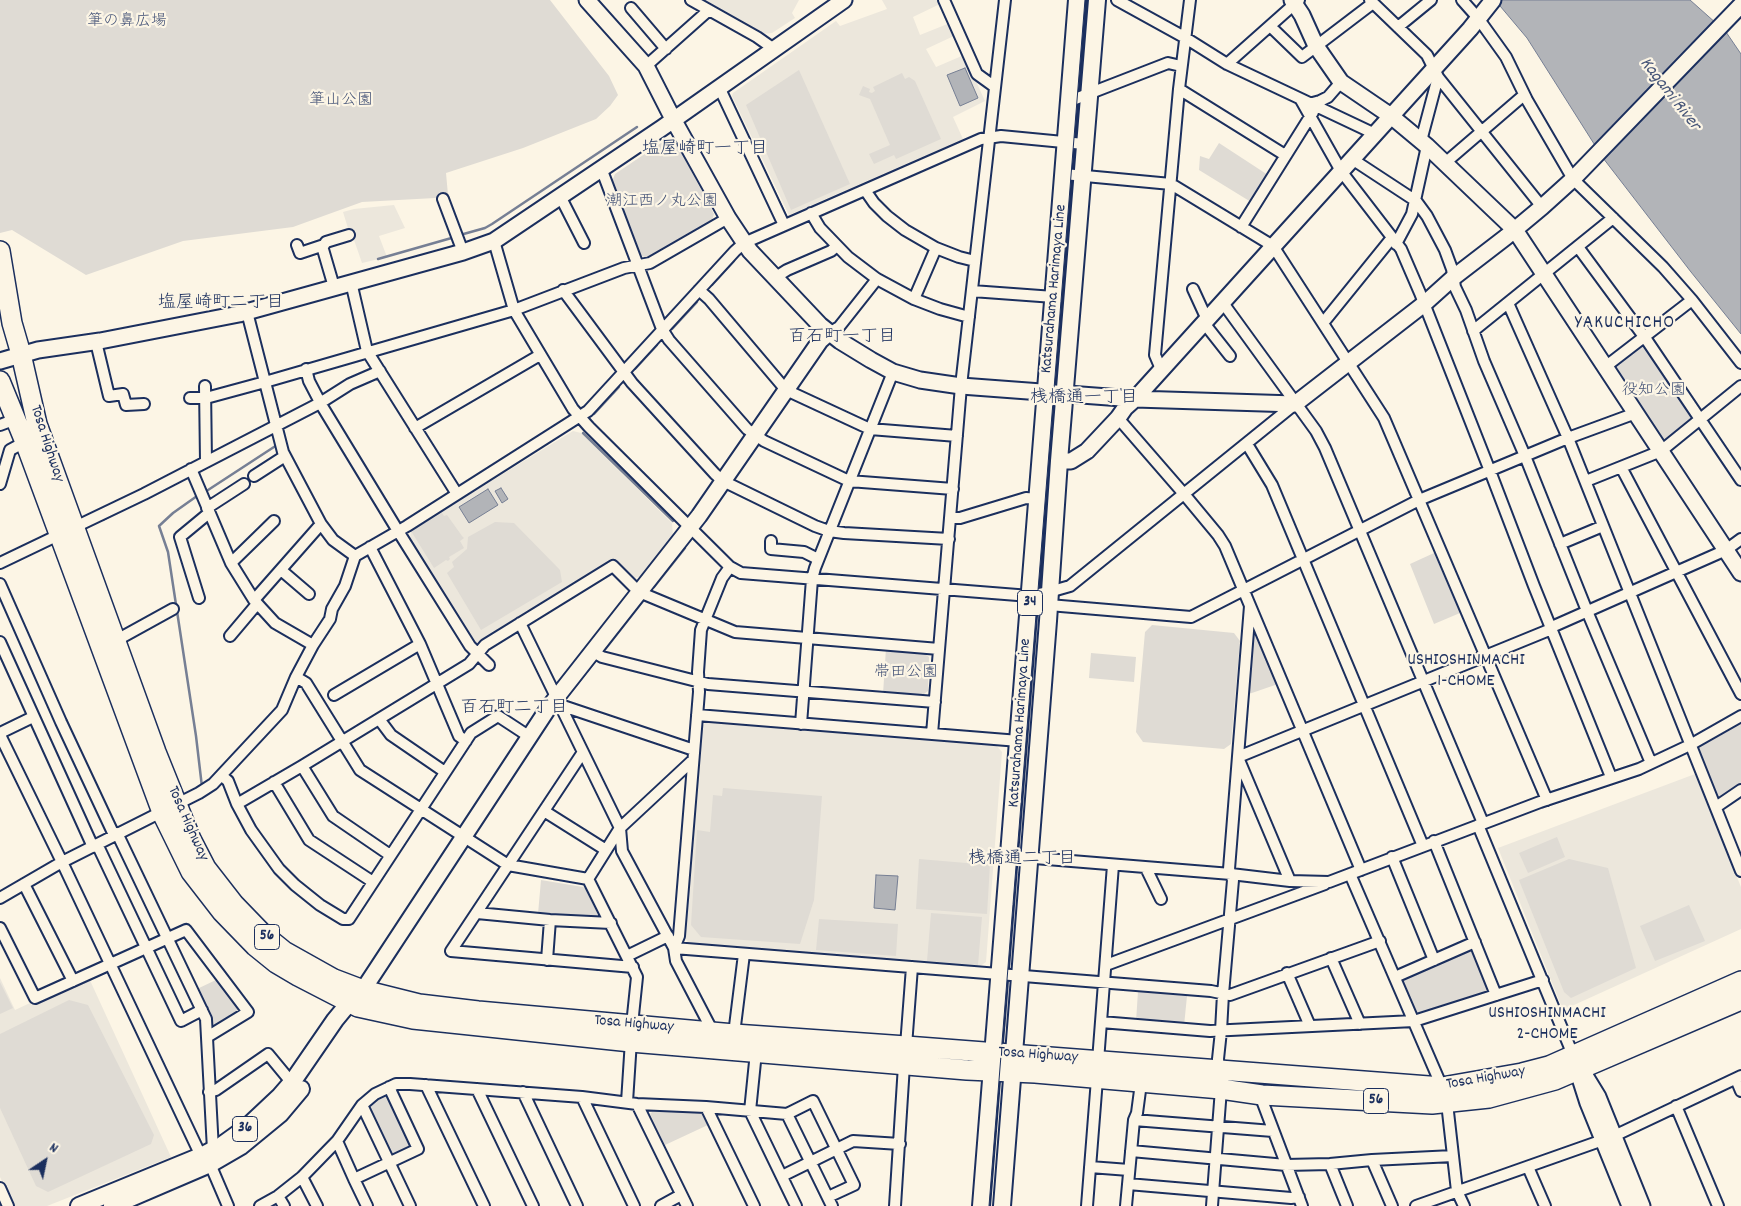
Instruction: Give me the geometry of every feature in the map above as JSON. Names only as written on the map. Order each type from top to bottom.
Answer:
[{"type":"highway","name":"Tosa Highway","points":[[0,251],[12,323],[66,531],[169,808],[191,839],[206,868],[234,904],[263,934],[284,951],[334,979],[356,1000],[420,1004],[478,1011],[756,1052],[904,1065],[994,1062],[1098,1070],[1220,1070],[1444,1095],[1489,1098],[1525,1090],[1555,1080],[1578,1065],[1741,980]]},
{"type":"highway","name":"Tosa Highway","points":[[0,381],[8,422],[25,442],[115,641],[156,752],[169,808]]},
{"type":"highway","name":"Tosa Highway","points":[[1578,1065],[1741,1000]]},
{"type":"highway","name":"Tosa Highway","points":[[631,1033],[713,1032],[906,1046],[994,1062]]},
{"type":"highway","name":"Tosa Highway","points":[[1098,1070],[1141,1083],[1221,1089],[1262,1095],[1432,1104],[1444,1095]]},
{"type":"main road","name":"Katsurahama Harimaya Line","points":[[981,1206],[1020,741],[1077,0]]},
{"type":"main road","name":"Katsurahama Harimaya Line","points":[[1002,1206],[1059,461],[1097,0]]},
{"type":"main road","name":"36","points":[[117,1205],[208,1157],[247,1128],[293,1081],[356,1000]]},
{"type":"main road","name":"36","points":[[79,1206],[241,1146],[280,1114],[311,1076],[356,1000]]},
{"type":"street","points":[[587,0],[646,66],[673,119],[744,243],[829,333],[892,372],[920,380],[961,386],[1135,399],[1295,404]]},
{"type":"street","points":[[691,0],[757,37],[774,49]]},
{"type":"street","points":[[0,361],[21,354],[96,342],[247,312],[463,252],[494,241],[844,0]]},
{"type":"street","points":[[944,0],[977,74],[995,87]]},
{"type":"street","points":[[932,734],[961,386],[1005,0]]},
{"type":"street","points":[[1117,0],[1184,37],[1227,64],[1309,107],[1327,111],[1375,134]]},
{"type":"street","points":[[1161,369],[1155,355],[1181,66],[1190,0]]},
{"type":"street","points":[[1398,27],[1431,0]]},
{"type":"street","points":[[1462,0],[1485,9],[1524,95],[1573,179],[1663,267],[1692,300],[1741,363]]},
{"type":"street","points":[[1227,64],[1296,1],[1316,46],[1341,82],[1391,116],[1424,143],[1515,230],[1741,573]]},
{"type":"street","points":[[1270,26],[1302,57],[1371,2],[1427,55],[1436,72],[1542,207]]},
{"type":"street","points":[[1049,599],[1070,586],[1348,361],[1424,304],[1454,277],[1542,207],[1573,179],[1741,5]]},
{"type":"street","points":[[630,8],[666,49]]},
{"type":"street","points":[[1059,461],[1071,461],[1087,451],[1391,116],[1436,72],[1485,9]]},
{"type":"street","points":[[646,66],[709,10]]},
{"type":"street","points":[[1070,101],[1168,64],[1181,66]]},
{"type":"street","points":[[1323,323],[1394,241],[1412,214],[1416,201],[1436,72]]},
{"type":"street","points":[[1241,227],[1286,155],[1309,107],[1328,97],[1341,82]]},
{"type":"street","points":[[719,87],[784,224]]},
{"type":"street","points":[[1179,89],[1286,155]]},
{"type":"street","points":[[1445,163],[1524,95]]},
{"type":"street","points":[[1327,111],[1328,97]]},
{"type":"street","points":[[1309,107],[1341,172],[1401,249],[1611,777]]},
{"type":"street","points":[[0,898],[62,862],[214,784],[279,714],[313,645],[330,619],[332,609],[344,586],[355,556],[458,494],[588,411],[662,329],[744,243],[990,136],[1084,144]]},
{"type":"street","points":[[1352,159],[1416,201],[1427,216],[1444,250],[1454,277],[1455,287],[1466,310],[1484,361],[1651,763]]},
{"type":"street","points":[[601,168],[662,329],[682,355],[747,429],[755,435],[849,481],[953,489]]},
{"type":"street","points":[[1064,174],[1171,184],[1272,246],[1384,418],[1547,800]]},
{"type":"street","points":[[865,190],[874,203],[905,230],[936,248],[975,261]]},
{"type":"street","points":[[560,196],[584,244]]},
{"type":"street","points":[[443,199],[463,252]]},
{"type":"street","points":[[811,213],[820,228],[837,246],[877,279],[914,299],[969,317]]},
{"type":"street","points":[[190,398],[206,398],[265,382],[514,310],[624,268],[650,263],[728,218]]},
{"type":"street","points":[[1473,331],[1613,218]]},
{"type":"street","points":[[297,245],[300,252],[322,246],[326,242],[349,235]]},
{"type":"street","points":[[494,241],[514,310],[580,417],[730,568],[742,573],[1030,596],[1191,617],[1420,500],[1568,438],[1636,413]]},
{"type":"street","points":[[322,246],[334,287]]},
{"type":"street","points":[[776,277],[787,270],[831,251],[837,246]]},
{"type":"street","points":[[1578,247],[1644,336],[1740,477]]},
{"type":"street","points":[[914,299],[936,248]]},
{"type":"street","points":[[356,1000],[530,737],[558,701],[592,651],[690,527],[820,341],[839,327],[877,279]]},
{"type":"street","points":[[351,282],[368,351],[458,494]]},
{"type":"street","points":[[1193,289],[1207,320],[1230,356]]},
{"type":"street","points":[[563,290],[624,372],[714,474],[723,481],[829,531],[949,539]]},
{"type":"street","points":[[699,290],[786,390],[870,429],[957,436]]},
{"type":"street","points":[[972,290],[1054,297]]},
{"type":"street","points":[[1605,367],[1692,300]]},
{"type":"street","points":[[1223,303],[1316,431],[1325,448],[1424,682],[1578,1065],[1598,1097],[1630,1206]]},
{"type":"street","points":[[1508,303],[1586,481],[1741,871]]},
{"type":"street","points":[[247,312],[275,427],[285,456],[322,524],[333,540],[355,556]]},
{"type":"street","points":[[96,342],[109,396],[123,394],[126,404],[144,404]]},
{"type":"street","points":[[415,428],[540,355]]},
{"type":"street","points":[[306,370],[309,381],[320,403],[398,531],[470,646],[490,665]]},
{"type":"street","points":[[0,563],[206,462],[320,403],[350,384],[380,371]]},
{"type":"street","points":[[801,724],[812,579],[818,559],[892,372]]},
{"type":"street","points":[[205,386],[206,462]]},
{"type":"street","points":[[1586,481],[1661,451],[1741,386]]},
{"type":"street","points":[[1118,418],[1184,494],[1225,546],[1361,870]]},
{"type":"street","points":[[0,484],[10,450],[25,442]]},
{"type":"street","points":[[1247,444],[1272,484],[1423,846]]},
{"type":"street","points":[[254,476],[285,456]]},
{"type":"street","points":[[1621,467],[1741,694]]},
{"type":"street","points":[[191,469],[231,562],[256,602],[275,623],[313,645]]},
{"type":"street","points":[[199,598],[180,537],[208,510],[244,484]]},
{"type":"street","points":[[951,518],[960,518],[1026,498],[1038,499]]},
{"type":"street","points":[[231,562],[274,521]]},
{"type":"street","points":[[230,636],[281,570],[322,524]]},
{"type":"street","points":[[1560,544],[1603,526]]},
{"type":"street","points":[[1238,756],[1424,682],[1551,628],[1726,550],[1741,539]]},
{"type":"street","points":[[771,542],[771,549],[804,552],[818,559]]},
{"type":"street","points":[[370,547],[420,644],[459,736],[466,741]]},
{"type":"street","points":[[237,804],[469,664],[485,645],[613,566],[639,592],[735,632],[939,649]]},
{"type":"street","points":[[674,948],[679,936],[697,715],[701,630],[722,578],[730,568]]},
{"type":"street","points":[[281,570],[309,594]]},
{"type":"street","points":[[0,584],[61,722],[206,1019],[209,1092],[208,1157]]},
{"type":"street","points":[[1212,1206],[1221,1089],[1218,1059],[1222,1031],[1223,994],[1233,880],[1229,869],[1250,606]]},
{"type":"street","points":[[115,641],[173,609]]},
{"type":"street","points":[[520,624],[620,828],[622,851],[668,936],[674,948],[676,961],[713,1032]]},
{"type":"street","points":[[0,642],[33,717],[181,1021],[202,1010]]},
{"type":"street","points":[[334,695],[420,644]]},
{"type":"street","points":[[592,651],[602,658],[708,684],[935,702]]},
{"type":"street","points":[[296,677],[306,683],[360,770],[508,865],[588,879]]},
{"type":"street","points":[[558,701],[694,755]]},
{"type":"street","points":[[697,715],[1020,741]]},
{"type":"street","points":[[222,776],[228,781],[237,804],[251,830],[279,869],[294,885],[320,905],[343,919],[348,919],[471,733],[498,716],[530,737]]},
{"type":"street","points":[[1106,965],[1230,920],[1434,841],[1639,768],[1690,744],[1741,716]]},
{"type":"street","points":[[33,717],[0,734],[111,964],[208,1157],[228,1206]]},
{"type":"street","points":[[379,719],[391,735],[445,772]]},
{"type":"street","points":[[583,752],[451,952],[633,967]]},
{"type":"street","points":[[588,879],[620,828],[694,755]]},
{"type":"street","points":[[1238,756],[1290,881]]},
{"type":"street","points":[[302,766],[333,816],[390,855]]},
{"type":"street","points":[[274,782],[309,840],[373,882]]},
{"type":"street","points":[[1716,808],[1741,790]]},
{"type":"street","points":[[544,811],[606,850]]},
{"type":"street","points":[[1434,841],[1496,995]]},
{"type":"street","points":[[1010,856],[1231,874],[1290,881],[1329,882]]},
{"type":"street","points":[[1392,857],[1434,960]]},
{"type":"street","points":[[1087,1206],[1113,865]]},
{"type":"street","points":[[1146,868],[1161,899]]},
{"type":"street","points":[[1350,874],[1444,1095],[1458,1191],[1464,1206]]},
{"type":"street","points":[[588,879],[637,976],[631,1033],[632,1103],[687,1206]]},
{"type":"street","points":[[24,884],[72,981]]},
{"type":"street","points":[[477,913],[550,920],[611,923]]},
{"type":"street","points":[[547,960],[550,920]]},
{"type":"street","points":[[0,928],[34,998],[186,930],[248,1012],[206,1037]]},
{"type":"street","points":[[627,956],[668,936]]},
{"type":"street","points":[[674,948],[1211,991],[1230,995],[1380,941]]},
{"type":"street","points":[[1395,977],[1475,942]]},
{"type":"street","points":[[734,1034],[744,954]]},
{"type":"street","points":[[1331,958],[1360,1024]]},
{"type":"street","points":[[906,1046],[912,968]]},
{"type":"street","points":[[1287,973],[1310,1026]]},
{"type":"street","points":[[1101,1022],[1222,1031],[1414,1022],[1543,980]]},
{"type":"street","points":[[756,1052],[750,1111],[796,1206]]},
{"type":"street","points":[[209,1092],[216,1090],[268,1054],[287,1077],[293,1081]]},
{"type":"street","points":[[895,1206],[904,1065]]},
{"type":"street","points":[[1416,1206],[1609,1138],[1738,1077],[1741,1091]]},
{"type":"street","points":[[1126,1206],[1134,1120],[1137,1113],[1141,1083]]},
{"type":"street","points":[[260,1206],[278,1196],[302,1177],[337,1141],[362,1105],[375,1094],[396,1084],[522,1092],[632,1103],[787,1114],[813,1101],[854,1185],[830,1202],[787,1114]]},
{"type":"street","points":[[426,1085],[484,1206]]},
{"type":"street","points":[[354,1179],[418,1149],[389,1087]]},
{"type":"street","points":[[477,1089],[533,1206]]},
{"type":"street","points":[[522,1092],[576,1206]]},
{"type":"street","points":[[1262,1095],[1262,1103],[1300,1201]]},
{"type":"street","points":[[582,1097],[634,1206]]},
{"type":"street","points":[[362,1105],[410,1206]]},
{"type":"street","points":[[1676,1106],[1718,1206]]},
{"type":"street","points":[[706,1107],[754,1206]]},
{"type":"street","points":[[1134,1120],[1273,1131]]},
{"type":"street","points":[[1609,1138],[1642,1206]]},
{"type":"street","points":[[337,1141],[367,1206]]},
{"type":"street","points":[[782,1176],[853,1141],[900,1144]]},
{"type":"street","points":[[1131,1151],[1286,1165],[1453,1156]]},
{"type":"street","points":[[1372,1160],[1392,1206]]},
{"type":"street","points":[[1330,1164],[1348,1206]]},
{"type":"street","points":[[1090,1167],[1129,1170]]},
{"type":"street","points":[[1528,1167],[1545,1206]]},
{"type":"street","points":[[302,1177],[316,1206]]},
{"type":"street","points":[[1128,1184],[1291,1198],[1300,1201]]},
{"type":"street","points":[[0,1188],[8,1206]]},
{"type":"street","points":[[661,1206],[681,1195]]},
{"type":"street","points":[[278,1196],[284,1206]]},
{"type":"shaded area","points":[[700,0],[799,0],[792,13],[795,18],[772,33],[761,34]]},
{"type":"shaded area","points":[[882,0],[940,0],[942,3],[913,17],[920,35],[950,23],[956,35],[926,49],[936,67],[964,55],[985,101],[953,117],[963,139],[789,215],[732,96],[733,93],[836,21],[840,26],[887,9]]},
{"type":"shaded area","points":[[394,205],[405,228],[379,236],[387,257],[362,263],[353,237],[351,238],[343,212]]},
{"type":"shaded area","points":[[573,431],[581,433],[672,523],[673,536],[642,577],[630,578],[614,561],[480,643],[473,642],[410,538],[411,530]]},
{"type":"shaded area","points":[[708,721],[995,744],[1002,752],[986,962],[979,967],[690,945],[683,935],[699,728]]},
{"type":"shaded area","points":[[1695,774],[1741,887],[1741,929],[1563,1010],[1498,848]]},
{"type":"shaded area","points":[[88,976],[171,1157],[47,1206],[14,1206],[0,1177],[0,978],[15,1010]]},
{"type":"green space","name":"筆山公園","points":[[0,0],[550,0],[609,76],[618,95],[610,106],[596,119],[523,148],[446,173],[448,195],[435,198],[362,202],[293,227],[183,241],[86,275],[12,230],[0,233]]},
{"type":"green space","points":[[799,70],[850,184],[791,210],[746,105]]},
{"type":"green space","points":[[902,73],[905,79],[909,77],[915,81],[941,139],[896,159],[894,155],[874,164],[869,154],[890,145],[870,99],[859,95],[863,86],[870,89],[869,92],[872,93],[875,91],[873,87]]},
{"type":"green space","name":"潮江西ノ丸公園","points":[[661,143],[677,144],[714,214],[711,223],[648,258],[637,254],[611,184],[615,174]]},
{"type":"green space","points":[[1219,143],[1268,175],[1251,202],[1199,170],[1200,156],[1209,159]]},
{"type":"green space","name":"役知公園","points":[[1641,343],[1645,344],[1694,417],[1693,421],[1668,441],[1664,440],[1615,368],[1616,363]]},
{"type":"green space","points":[[442,513],[444,516],[447,515],[464,538],[460,541],[464,548],[449,557],[448,561],[446,560],[434,568],[411,531]]},
{"type":"green space","points":[[1041,520],[1048,521],[1045,562],[1038,561]]},
{"type":"green space","points":[[495,522],[514,523],[560,570],[562,582],[481,630],[447,573],[454,567],[452,562],[467,549],[468,537]]},
{"type":"green space","points":[[1434,553],[1460,613],[1434,624],[1410,564]]},
{"type":"green space","points":[[1033,623],[1040,624],[1024,830],[1017,829]]},
{"type":"green space","points":[[1152,625],[1234,633],[1240,641],[1231,744],[1224,749],[1143,742],[1136,732],[1145,632]]},
{"type":"green space","points":[[1253,626],[1278,684],[1246,695]]},
{"type":"green space","name":"帯田公園","points":[[886,648],[922,652],[929,657],[928,691],[920,697],[883,694]]},
{"type":"green space","points":[[1091,653],[1136,657],[1134,682],[1089,678]]},
{"type":"green space","points":[[1741,721],[1741,786],[1717,802],[1695,746]]},
{"type":"green space","points":[[723,788],[822,796],[814,900],[800,944],[701,937],[691,925],[697,830],[710,832],[713,795],[722,796]]},
{"type":"green space","points":[[1557,837],[1565,857],[1528,873],[1519,853]]},
{"type":"green space","points":[[919,859],[990,865],[987,914],[916,909]]},
{"type":"green space","points":[[1569,859],[1608,868],[1636,968],[1571,998],[1564,992],[1519,880]]},
{"type":"green space","points":[[1014,872],[1021,872],[1014,965],[1006,965]]},
{"type":"green space","points":[[541,880],[586,889],[598,915],[595,920],[538,914]]},
{"type":"green space","points":[[1689,905],[1705,941],[1655,961],[1640,926]]},
{"type":"green space","points":[[931,913],[982,917],[978,965],[927,961]]},
{"type":"green space","points":[[819,919],[898,924],[896,956],[816,950]]},
{"type":"green space","points":[[1470,949],[1474,951],[1490,991],[1488,995],[1420,1016],[1417,1014],[1403,982],[1405,978]]},
{"type":"green space","points":[[218,979],[241,1010],[213,1029],[211,1016],[197,989]]},
{"type":"green space","points":[[0,982],[13,1008],[0,1014]]},
{"type":"green space","points":[[1004,985],[1012,986],[1009,1027],[1000,1026]]},
{"type":"green space","points":[[1138,991],[1187,996],[1184,1026],[1136,1022]]},
{"type":"green space","points":[[69,1000],[88,1005],[154,1135],[151,1144],[48,1192],[36,1186],[0,1108],[0,1034]]},
{"type":"green space","points":[[384,1093],[389,1096],[413,1147],[390,1158],[368,1109],[370,1102]]},
{"type":"green space","points":[[654,1110],[700,1111],[705,1113],[710,1124],[665,1145],[650,1114]]},
{"type":"water","name":"Kagami River","points":[[1495,0],[1690,0],[1726,32],[1741,54],[1741,334],[1603,158],[1527,38]]},
{"type":"water","points":[[965,68],[978,98],[960,106],[947,75]]},
{"type":"water","points":[[501,488],[508,499],[502,503],[495,491]]},
{"type":"water","points":[[488,489],[498,505],[469,523],[459,507]]},
{"type":"water","points":[[876,875],[898,876],[895,910],[874,908]]},
{"type":"waterway","points":[[730,99],[786,216]]},
{"type":"waterway","points":[[460,235],[485,228],[492,224],[637,127]]},
{"type":"waterway","points":[[378,259],[455,237]]},
{"type":"waterway","points":[[712,285],[734,261]]},
{"type":"waterway","points":[[672,329],[697,302]]},
{"type":"waterway","points":[[635,369],[657,345]]},
{"type":"waterway","points":[[594,414],[619,387]]},
{"type":"waterway","points":[[583,433],[673,521]]},
{"type":"waterway","points":[[205,492],[277,445]]},
{"type":"waterway","points":[[197,496],[173,513],[159,526],[168,552],[202,787]]},
{"type":"waterway","points":[[103,520],[112,515]]},
{"type":"waterway","points":[[654,587],[685,548]]},
{"type":"waterway","points":[[603,652],[643,601]]},
{"type":"waterway","points":[[565,699],[596,660]]},
{"type":"tram line","points":[[989,1206],[1085,0]]},
{"type":"district","name":"塩屋崎町一丁目","points":[[705,151]]},
{"type":"district","name":"塩屋崎町二丁目","points":[[221,305]]},
{"type":"district","name":"YAKUCHICHO","points":[[1625,324]]},
{"type":"district","name":"百石町一丁目","points":[[842,339]]},
{"type":"district","name":"桟橋通一丁目","points":[[1084,400]]},
{"type":"district","name":"USHIOSHINMACHI 1-CHOME","points":[[1466,672]]},
{"type":"district","name":"百石町二丁目","points":[[514,710]]},
{"type":"district","name":"桟橋通二丁目","points":[[1022,861]]},
{"type":"district","name":"USHIOSHINMACHI 2-CHOME","points":[[1547,1025]]},
{"type":"park label","name":"筆の鼻広場","points":[[127,23]]}]
